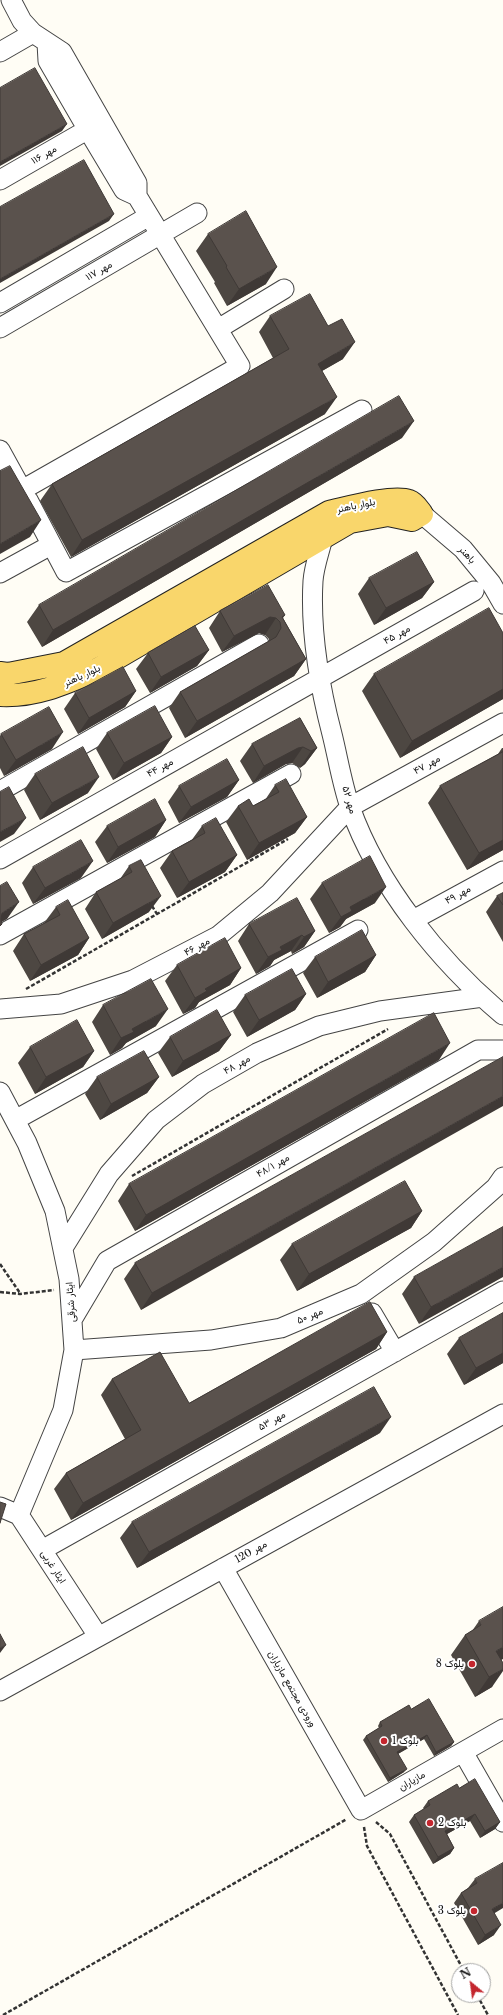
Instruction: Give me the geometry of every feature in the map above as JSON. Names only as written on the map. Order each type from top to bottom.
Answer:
[{"type":"main road","name":"بلوار باهنر","points":[[0,673],[8,674],[64,663],[329,512],[376,501],[408,500],[415,505],[422,514],[412,520],[388,515],[350,522],[98,669],[54,689],[16,696],[0,695]]},
{"type":"street","points":[[11,0],[22,21],[40,38],[48,61],[95,126],[124,190],[137,196],[240,366],[22,490]]},
{"type":"street","points":[[0,52],[40,38]]},
{"type":"street","name":"مهر ۱۱۶","points":[[0,180],[95,126]]},
{"type":"street","name":"مهر ۱۱۷","points":[[0,328],[198,213]]},
{"type":"street","points":[[0,303],[149,216]]},
{"type":"street","points":[[218,329],[284,289]]},
{"type":"street","points":[[0,452],[66,572],[362,410]]},
{"type":"street","name":"باهنر","points":[[422,514],[463,549],[491,584],[503,604]]},
{"type":"street","name":"مهر ۵۲","points":[[323,537],[313,580],[313,627],[326,711],[350,807],[372,856],[413,920],[445,958],[496,1007]]},
{"type":"street","points":[[0,573],[51,544]]},
{"type":"street","name":"مهر ۴۵","points":[[320,678],[474,591]]},
{"type":"street","points":[[0,791],[259,644]]},
{"type":"street","name":"مهر ۴۴","points":[[0,859],[320,678]]},
{"type":"street","name":"مهر ۴۷","points":[[350,807],[503,723]]},
{"type":"street","points":[[0,935],[292,774]]},
{"type":"street","name":"مهر ۴۶","points":[[0,1009],[60,1004],[133,980],[218,936],[270,894],[350,807]]},
{"type":"street","name":"مهر ۴۹","points":[[413,920],[503,870]]},
{"type":"street","points":[[15,1120],[358,930]]},
{"type":"street","name":"مهر ۴۸","points":[[63,1248],[109,1174],[156,1120],[203,1084],[257,1054],[318,1026],[380,1011],[496,1007]]},
{"type":"street","name":"مهر ۴۸/۱","points":[[72,1320],[107,1261],[478,1050],[503,1050]]},
{"type":"street","name":"ایثار شرقی","points":[[0,1092],[27,1143],[55,1211],[70,1288],[74,1350],[62,1410],[19,1515]]},
{"type":"street","name":"مهر ۵۰","points":[[74,1350],[210,1340],[281,1328],[361,1294],[434,1242],[496,1187],[503,1178]]},
{"type":"street","name":"مهر ۵۳","points":[[42,1550],[503,1291]]},
{"type":"street","points":[[361,1294],[395,1352]]},
{"type":"street","name":"مهر 120","points":[[0,1691],[503,1414]]},
{"type":"street","points":[[0,1507],[19,1515]]},
{"type":"street","name":"ایثار غربی","points":[[19,1515],[98,1636]]},
{"type":"street","name":"ورودی مجتمع مازیاران","points":[[223,1568],[361,1810]]},
{"type":"street","name":"مازیاران","points":[[361,1810],[503,1729]]},
{"type":"street","points":[[463,1752],[503,1822]]},
{"type":"path","points":[[20,992],[288,839]]},
{"type":"path","points":[[150,902],[157,914]]},
{"type":"path","points":[[130,1177],[390,1028]]},
{"type":"path","points":[[0,1264],[20,1294]]},
{"type":"path","points":[[0,1292],[20,1294],[70,1288]]},
{"type":"path","points":[[361,1810],[390,1834],[460,1963]]},
{"type":"path","points":[[3,2015],[361,1810]]},
{"type":"path","points":[[361,1810],[367,1846],[458,2015]]},
{"type":"path","points":[[481,2003],[488,2015]]},
{"type":"building","points":[[35,68],[67,124],[0,162],[0,88]]},
{"type":"building","points":[[84,160],[114,214],[0,279],[0,207]]},
{"type":"building","points":[[246,211],[277,267],[239,289],[208,234]]},
{"type":"building","points":[[310,294],[328,326],[342,319],[355,342],[318,364],[337,397],[82,540],[52,484],[289,349],[270,316]]},
{"type":"building","points":[[399,396],[414,421],[53,630],[39,605]]},
{"type":"building","points":[[10,466],[41,520],[0,544],[0,471]]},
{"type":"building","points":[[417,552],[434,582],[386,608],[369,578]]},
{"type":"building","points":[[268,585],[285,615],[282,617],[306,659],[197,721],[180,692],[276,637],[281,628],[280,622],[276,618],[270,617],[234,636],[220,611]]},
{"type":"building","points":[[489,608],[503,633],[503,689],[412,741],[374,674]]},
{"type":"building","points":[[195,626],[209,650],[161,677],[148,653]]},
{"type":"building","points":[[123,667],[136,691],[89,718],[75,693]]},
{"type":"building","points":[[155,706],[172,737],[124,763],[107,733]]},
{"type":"building","points":[[49,707],[63,732],[16,760],[1,734]]},
{"type":"building","points":[[300,718],[317,748],[311,751],[303,747],[298,748],[264,766],[252,744]]},
{"type":"building","points":[[83,747],[99,777],[52,803],[35,774]]},
{"type":"building","points":[[503,752],[503,840],[479,853],[440,786]]},
{"type":"building","points":[[227,759],[239,780],[191,807],[179,786]]},
{"type":"building","points":[[286,779],[307,817],[259,843],[238,806],[249,799],[253,806],[279,792],[275,785]]},
{"type":"building","points":[[9,787],[26,818],[0,832],[0,792]]},
{"type":"building","points":[[155,799],[166,820],[118,847],[107,826]]},
{"type":"building","points":[[216,818],[237,855],[189,882],[172,851],[205,833],[202,826]]},
{"type":"building","points":[[81,840],[93,861],[45,888],[33,867]]},
{"type":"building","points":[[370,856],[386,887],[350,907],[352,911],[341,917],[322,883]]},
{"type":"building","points":[[141,860],[161,896],[113,923],[96,892],[132,872],[129,866]]},
{"type":"building","points":[[7,882],[19,902],[2,913],[2,924],[0,926],[0,886]]},
{"type":"building","points":[[503,893],[503,905],[497,896]]},
{"type":"building","points":[[297,898],[315,931],[304,937],[302,935],[280,947],[282,950],[268,957],[249,924]]},
{"type":"building","points":[[68,900],[89,938],[41,965],[24,934],[60,915],[56,907]]},
{"type":"building","points":[[362,930],[376,955],[328,982],[315,957]]},
{"type":"building","points":[[225,938],[241,968],[205,989],[207,991],[195,998],[177,965]]},
{"type":"building","points":[[292,969],[306,994],[259,1020],[245,995]]},
{"type":"building","points":[[151,979],[168,1009],[132,1029],[134,1032],[121,1038],[103,1005]]},
{"type":"building","points":[[217,1010],[231,1035],[183,1061],[170,1037]]},
{"type":"building","points":[[434,1013],[450,1043],[146,1215],[129,1184]]},
{"type":"building","points":[[77,1020],[94,1051],[46,1077],[30,1047]]},
{"type":"building","points":[[144,1051],[159,1077],[111,1104],[97,1077]]},
{"type":"building","points":[[503,1057],[503,1096],[152,1293],[135,1263]]},
{"type":"building","points":[[405,1181],[422,1211],[309,1274],[292,1244]]},
{"type":"building","points":[[503,1227],[503,1267],[431,1307],[414,1277]]},
{"type":"building","points":[[370,1302],[387,1332],[83,1503],[66,1473],[141,1430],[112,1379],[160,1352],[189,1403]]},
{"type":"building","points":[[503,1313],[503,1353],[476,1368],[459,1338]]},
{"type":"building","points":[[374,1387],[391,1417],[149,1552],[132,1522]]},
{"type":"building","points":[[0,1502],[6,1504],[0,1523]]},
{"type":"building","points":[[503,1607],[503,1647],[496,1651],[503,1663],[503,1669],[489,1677],[465,1635],[481,1625],[479,1621]]},
{"type":"building","points":[[0,1634],[6,1645],[0,1648]]},
{"type":"building","name":"بلوک 1","points":[[429,1699],[454,1742],[436,1752],[427,1735],[397,1752],[407,1769],[390,1778],[366,1736],[382,1726],[380,1722],[409,1705],[411,1709]]},
{"type":"building","name":"بلوک 2","points":[[475,1779],[500,1822],[485,1831],[475,1814],[445,1831],[454,1848],[438,1857],[414,1815],[430,1805],[428,1801],[457,1784],[459,1788]]},
{"type":"building","name":"بلوک 3","points":[[503,1863],[503,1903],[492,1909],[501,1925],[485,1935],[461,1893],[477,1883],[475,1879]]},
{"type":"place","name":"بلوک 8","points":[[472,1664]]},
{"type":"place","name":"بلوک 1","points":[[384,1741]]},
{"type":"place","name":"بلوک 2","points":[[430,1823]]},
{"type":"place","name":"بلوک 3","points":[[474,1911]]}]
